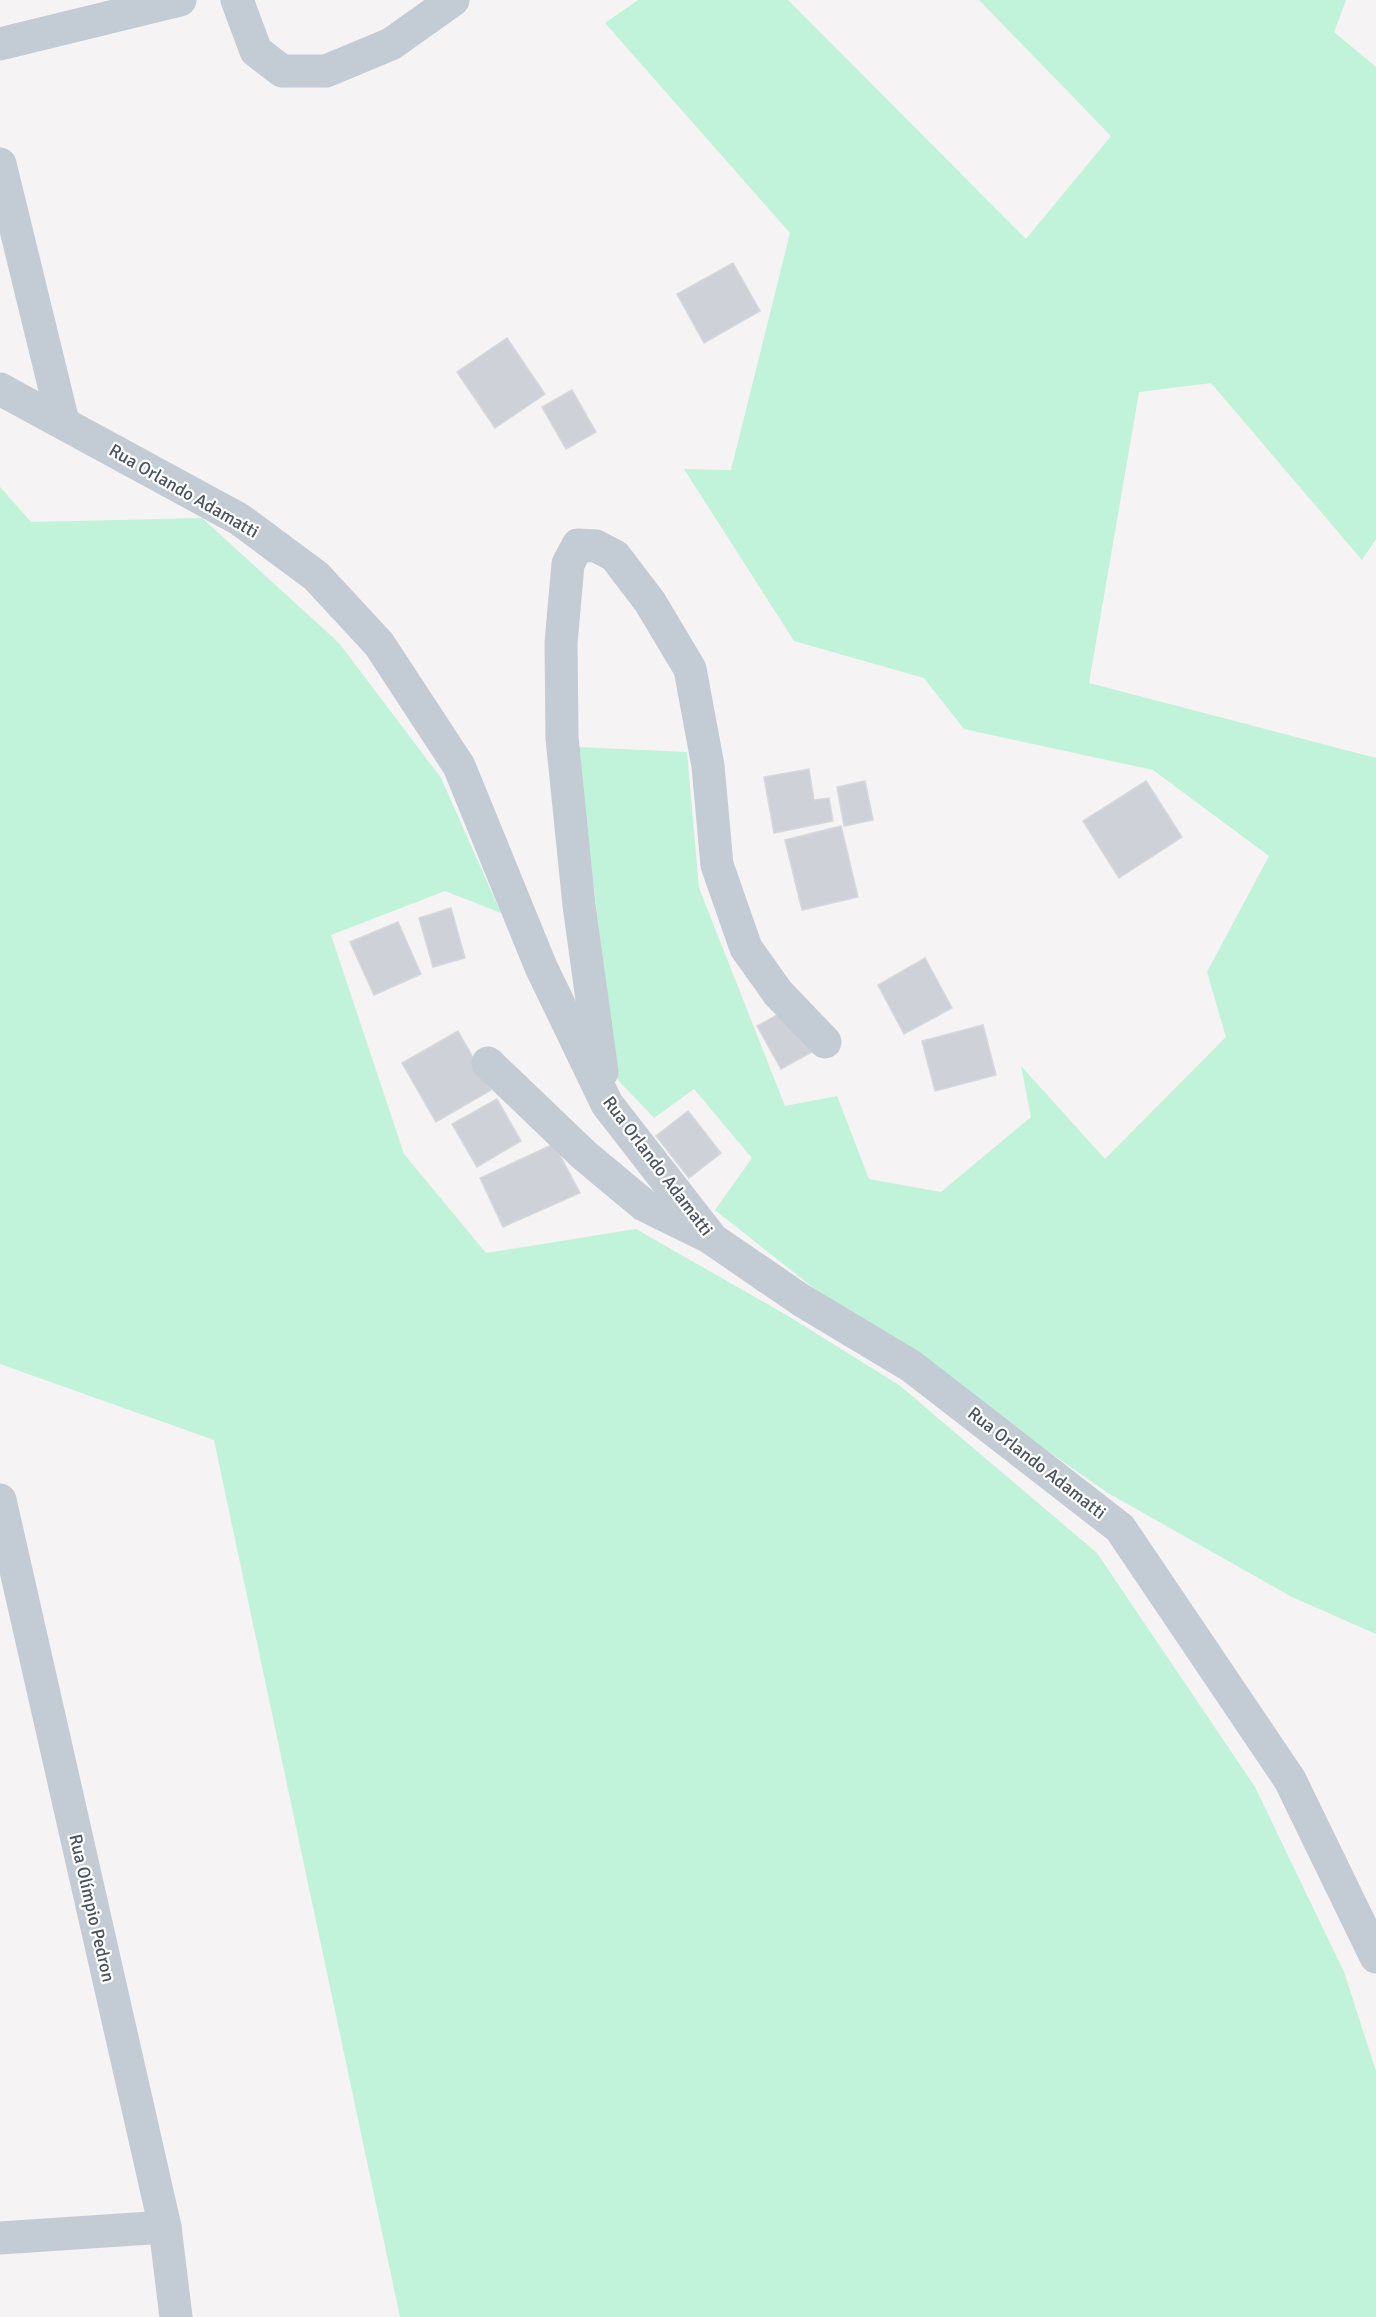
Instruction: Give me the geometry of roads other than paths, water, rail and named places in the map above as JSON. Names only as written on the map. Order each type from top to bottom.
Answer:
[{"type":"street","points":[[0,44],[180,0]]},
{"type":"street","points":[[237,0],[256,51],[282,71],[326,71],[391,44],[453,0]]},
{"type":"street","points":[[0,164],[63,422]]},
{"type":"street","name":"Rua Orlando Adamatti","points":[[0,389],[239,519],[316,576],[379,644],[459,766],[541,967],[607,1104],[712,1239],[801,1300],[911,1366],[1120,1528],[1290,1780],[1376,1957]]},
{"type":"street","points":[[607,1104],[579,905],[562,738],[561,643],[568,564],[578,545],[596,546],[615,556],[650,602],[690,669],[708,766],[717,864],[746,948],[778,993],[825,1042]]},
{"type":"street","points":[[488,1063],[584,1155],[644,1205],[712,1239]]},
{"type":"street","name":"Rua Olímpio Pedron","points":[[0,1500],[165,2227],[176,2317]]},
{"type":"street","points":[[0,2238],[165,2227]]}]
